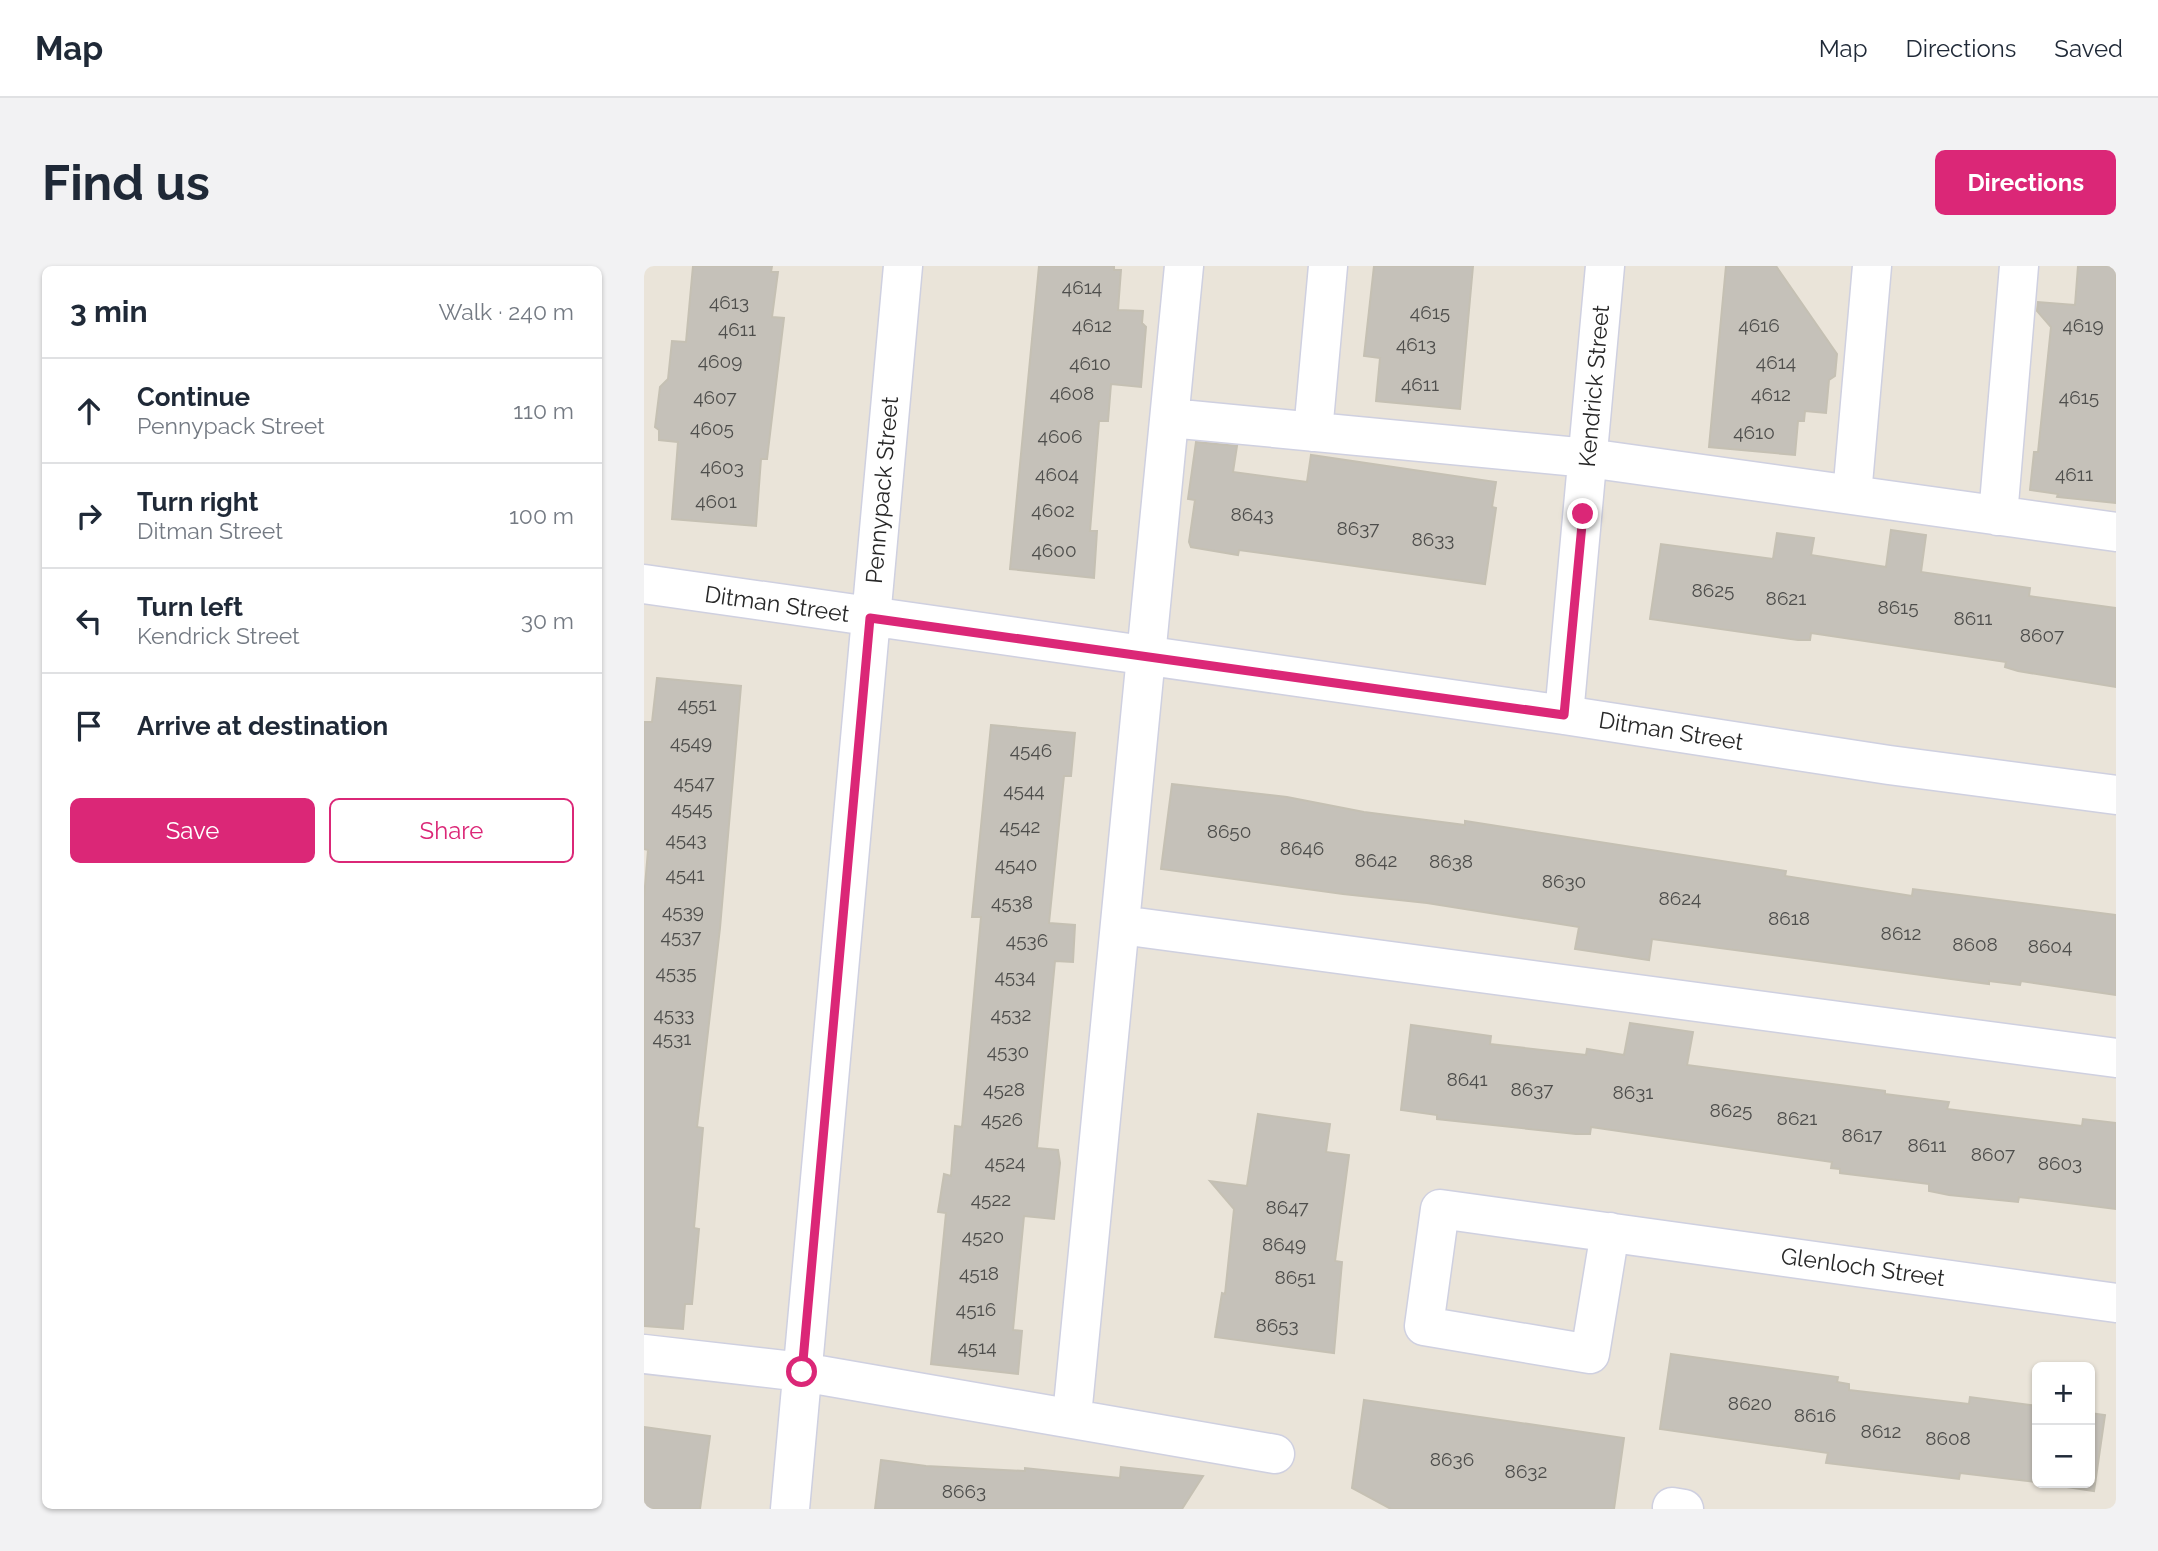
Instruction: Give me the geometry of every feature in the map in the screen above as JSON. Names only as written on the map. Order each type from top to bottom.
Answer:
[{"type":"street","name":"Pennypack Street","points":[[790,1509],[903,266]]},
{"type":"street","points":[[1072,1416],[1184,266]]},
{"type":"street","points":[[1313,432],[1328,266]]},
{"type":"street","name":"Kendrick Street","points":[[1564,715],[1605,266]]},
{"type":"street","points":[[1852,495],[1872,266]]},
{"type":"street","points":[[1998,516],[2019,266]]},
{"type":"street","points":[[1170,418],[1588,458],[2116,532]]},
{"type":"street","name":"Ditman Street","points":[[644,584],[1564,715],[1889,765],[2116,795]]},
{"type":"street","points":[[1121,925],[2116,1058]]},
{"type":"street","name":"Glenloch Street","points":[[1610,1232],[1590,1354],[1424,1326],[1440,1209],[1610,1232],[2116,1303]]},
{"type":"street","points":[[644,1354],[802,1372],[1072,1416],[1275,1454]]},
{"type":"building","points":[[693,266],[772,266],[771,272],[778,272],[772,317],[784,318],[767,459],[761,459],[756,526],[672,519],[678,442],[659,440],[659,430],[655,427],[660,387],[668,379],[672,341],[686,342]]},
{"type":"building","points":[[1039,266],[1114,266],[1114,270],[1121,270],[1118,310],[1143,311],[1142,323],[1146,327],[1141,387],[1111,384],[1108,421],[1099,421],[1090,531],[1097,531],[1094,578],[1010,569]]},
{"type":"building","points":[[1374,266],[1473,266],[1460,409],[1376,401],[1380,358],[1364,356]]},
{"type":"building","points":[[1726,266],[1776,266],[1837,354],[1835,376],[1829,380],[1826,413],[1805,411],[1804,421],[1798,421],[1795,455],[1709,447]]},
{"type":"building","points":[[2078,266],[2116,266],[2116,503],[2057,497],[2058,494],[2030,490],[2034,452],[2038,452],[2051,327],[2037,311],[2038,302],[2075,305]]},
{"type":"building","points":[[1196,442],[1237,446],[1233,472],[1307,482],[1311,455],[1496,482],[1492,507],[1496,508],[1485,584],[1239,550],[1238,555],[1191,547],[1189,542],[1195,500],[1188,499]]},
{"type":"building","points":[[1891,530],[1926,535],[1921,572],[2030,588],[2029,596],[2116,608],[2116,687],[2018,671],[2005,667],[2006,662],[1811,633],[1810,640],[1798,640],[1650,619],[1661,544],[1773,559],[1777,533],[1814,538],[1811,555],[1886,567]]},
{"type":"building","points":[[657,678],[741,686],[720,928],[697,1127],[703,1128],[694,1228],[699,1229],[692,1304],[685,1304],[683,1329],[644,1326],[644,898],[648,850],[644,849],[644,722],[652,722]]},
{"type":"building","points":[[991,725],[1075,733],[1071,776],[1064,776],[1049,923],[1075,925],[1073,962],[1055,961],[1037,1148],[1058,1150],[1060,1163],[1054,1219],[1024,1216],[1013,1330],[1022,1331],[1018,1374],[931,1364],[946,1213],[938,1212],[944,1174],[951,1176],[955,1126],[962,1127],[981,917],[972,917]]},
{"type":"building","points":[[1172,784],[1287,797],[1364,812],[1465,825],[1465,821],[1786,871],[1785,876],[1912,896],[1913,889],[2116,915],[2116,995],[2021,981],[2020,985],[1989,981],[1989,984],[1652,939],[1649,960],[1575,949],[1579,927],[1427,903],[1161,869]]},
{"type":"building","points":[[1630,1023],[1693,1032],[1687,1065],[1885,1091],[1885,1094],[1949,1102],[1947,1109],[2082,1126],[2083,1119],[2116,1123],[2116,1209],[2019,1197],[2018,1202],[1949,1195],[1929,1191],[1929,1184],[1840,1173],[1840,1169],[1831,1168],[1832,1162],[1591,1127],[1590,1134],[1576,1134],[1437,1119],[1437,1115],[1401,1110],[1411,1025],[1491,1036],[1490,1044],[1586,1055],[1587,1049],[1624,1055]]},
{"type":"building","points":[[1258,1114],[1330,1124],[1326,1152],[1349,1155],[1335,1261],[1342,1262],[1334,1353],[1215,1337],[1222,1293],[1225,1294],[1234,1209],[1210,1181],[1247,1186]]},
{"type":"building","points":[[1671,1354],[1838,1377],[1837,1382],[1849,1384],[1849,1390],[1969,1404],[1970,1397],[2032,1405],[2032,1481],[1960,1473],[1959,1479],[1826,1463],[1828,1453],[1660,1429]]},
{"type":"building","points":[[1364,1400],[1624,1438],[1614,1509],[1391,1509],[1352,1488]]},
{"type":"building","points":[[2095,1414],[2105,1415],[2095,1484]]},
{"type":"building","points":[[644,1427],[710,1436],[700,1509],[644,1509]]},
{"type":"building","points":[[881,1460],[926,1466],[1025,1471],[1025,1468],[1120,1478],[1121,1467],[1203,1476],[1182,1509],[875,1509]]},
{"type":"building","points":[[2074,1488],[2094,1488],[2094,1491]]},
{"type":"route","points":[[802,1372],[870,618],[1564,715],[1583,514]]}]
